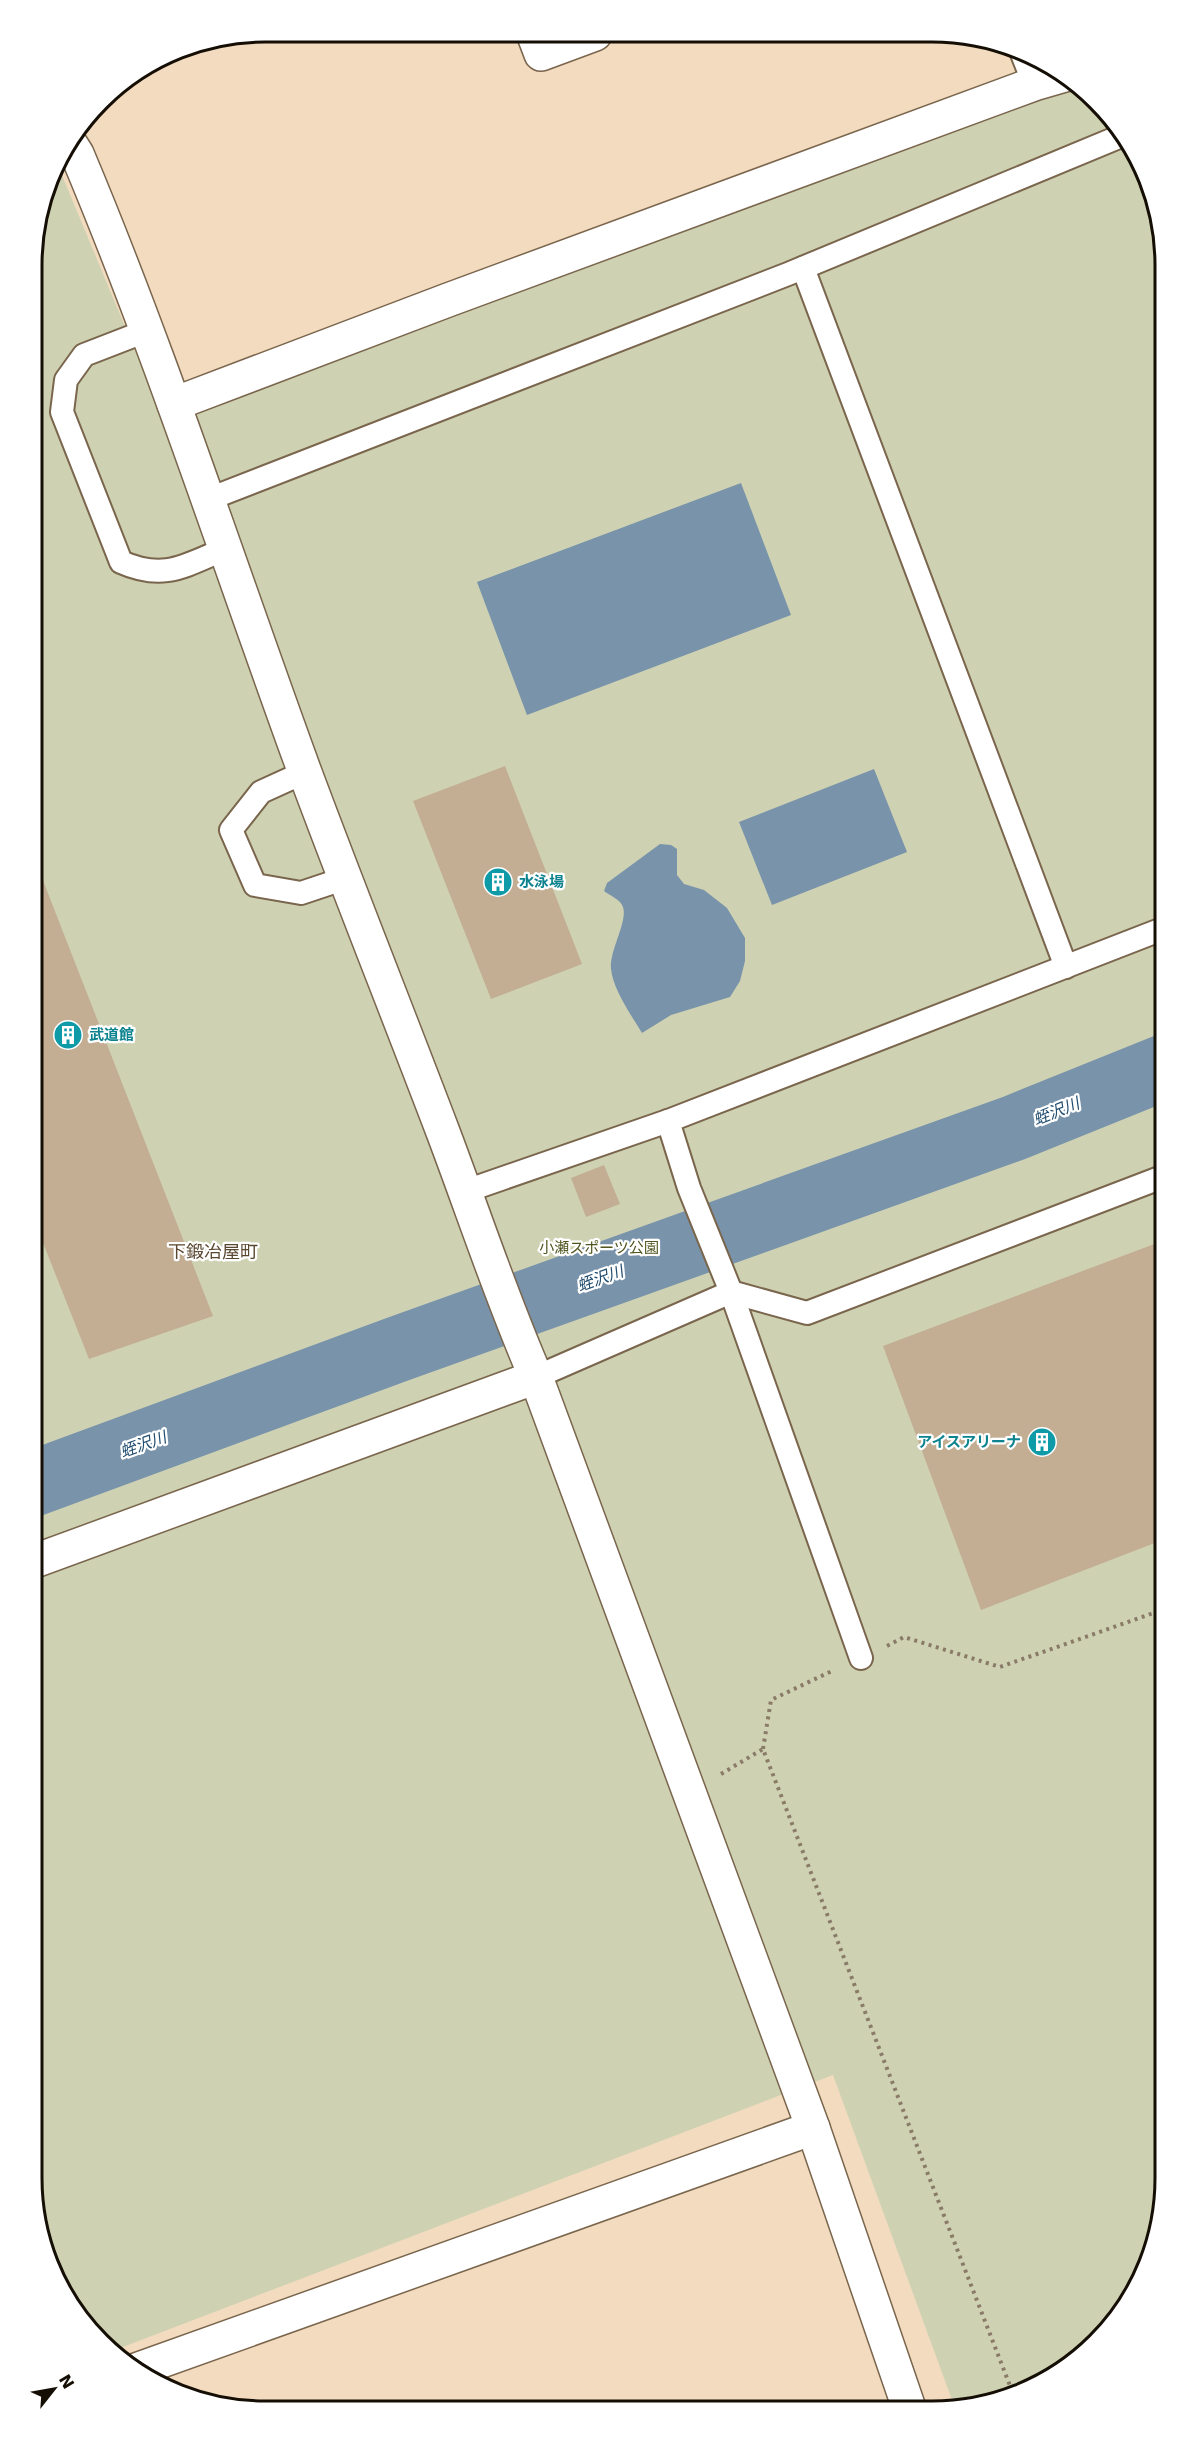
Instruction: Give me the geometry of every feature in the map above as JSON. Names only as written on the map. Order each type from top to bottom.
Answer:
[{"type":"street","points":[[536,42],[541,54],[573,42]]},
{"type":"street","points":[[174,404],[448,300],[1054,78]]},
{"type":"street","points":[[74,149],[120,256],[305,772],[465,1191],[495,1277],[530,1365],[813,2128],[907,2401]]},
{"type":"street","points":[[42,1558],[530,1365]]},
{"type":"street","points":[[146,2366],[813,2128]]},
{"type":"lane","points":[[1026,62],[1034,84]]},
{"type":"lane","points":[[209,499],[803,268],[1115,138]]},
{"type":"lane","points":[[803,268],[1066,967]]},
{"type":"lane","points":[[146,331],[84,355],[66,380],[62,412],[121,562],[139,570],[169,572],[225,549]]},
{"type":"lane","points":[[305,772],[261,792],[231,830],[255,885],[302,893],[346,878]]},
{"type":"lane","points":[[465,1191],[668,1121],[1155,932]]},
{"type":"lane","points":[[668,1121],[689,1188],[731,1292],[861,1658]]},
{"type":"lane","points":[[530,1365],[731,1292],[807,1313],[1155,1180]]},
{"type":"path","points":[[1010,2387],[763,1749],[771,1700],[904,1637],[1000,1667],[1155,1613]]},
{"type":"path","points":[[688,1794],[763,1749]]},
{"type":"green space","name":"小瀬スポーツ公園","points":[[1057,81],[1079,97],[1100,118],[1125,153],[1138,179],[1151,221],[1155,250],[1155,2193],[1151,2222],[1138,2264],[1109,2314],[1090,2336],[1068,2355],[1018,2384],[976,2397],[952,2400],[833,2075],[120,2348],[88,2314],[59,2264],[46,2222],[42,2193],[42,250],[46,221],[61,174],[164,420]]},
{"type":"water","points":[[741,483],[791,615],[527,715],[477,582]]},
{"type":"water","points":[[874,769],[907,852],[772,905],[739,822]]},
{"type":"water","points":[[660,844],[671,845],[677,849],[677,875],[684,884],[704,890],[727,908],[745,938],[745,961],[740,981],[730,997],[671,1015],[642,1033],[623,1002],[612,977],[611,961],[622,926],[624,911],[619,901],[604,891],[607,883]]},
{"type":"building","name":"水泳場","points":[[505,766],[582,964],[491,999],[413,801]]},
{"type":"building","name":"武道館","points":[[42,878],[213,1316],[89,1359],[42,1240]]},
{"type":"building","points":[[604,1165],[620,1204],[586,1217],[571,1178]]},
{"type":"building","name":"アイスアリーナ","points":[[1155,1244],[1155,1543],[981,1610],[883,1346]]},
{"type":"waterway","name":"蛭沢川","points":[[42,1480],[398,1349],[1014,1128],[1155,1071]]},
{"type":"place","name":"水泳場","points":[[498,882]]},
{"type":"place","name":"武道館","points":[[68,1035]]},
{"type":"place","name":"アイスアリーナ","points":[[1042,1442]]},
{"type":"district","name":"下鍛冶屋町","points":[[213,1252]]}]
